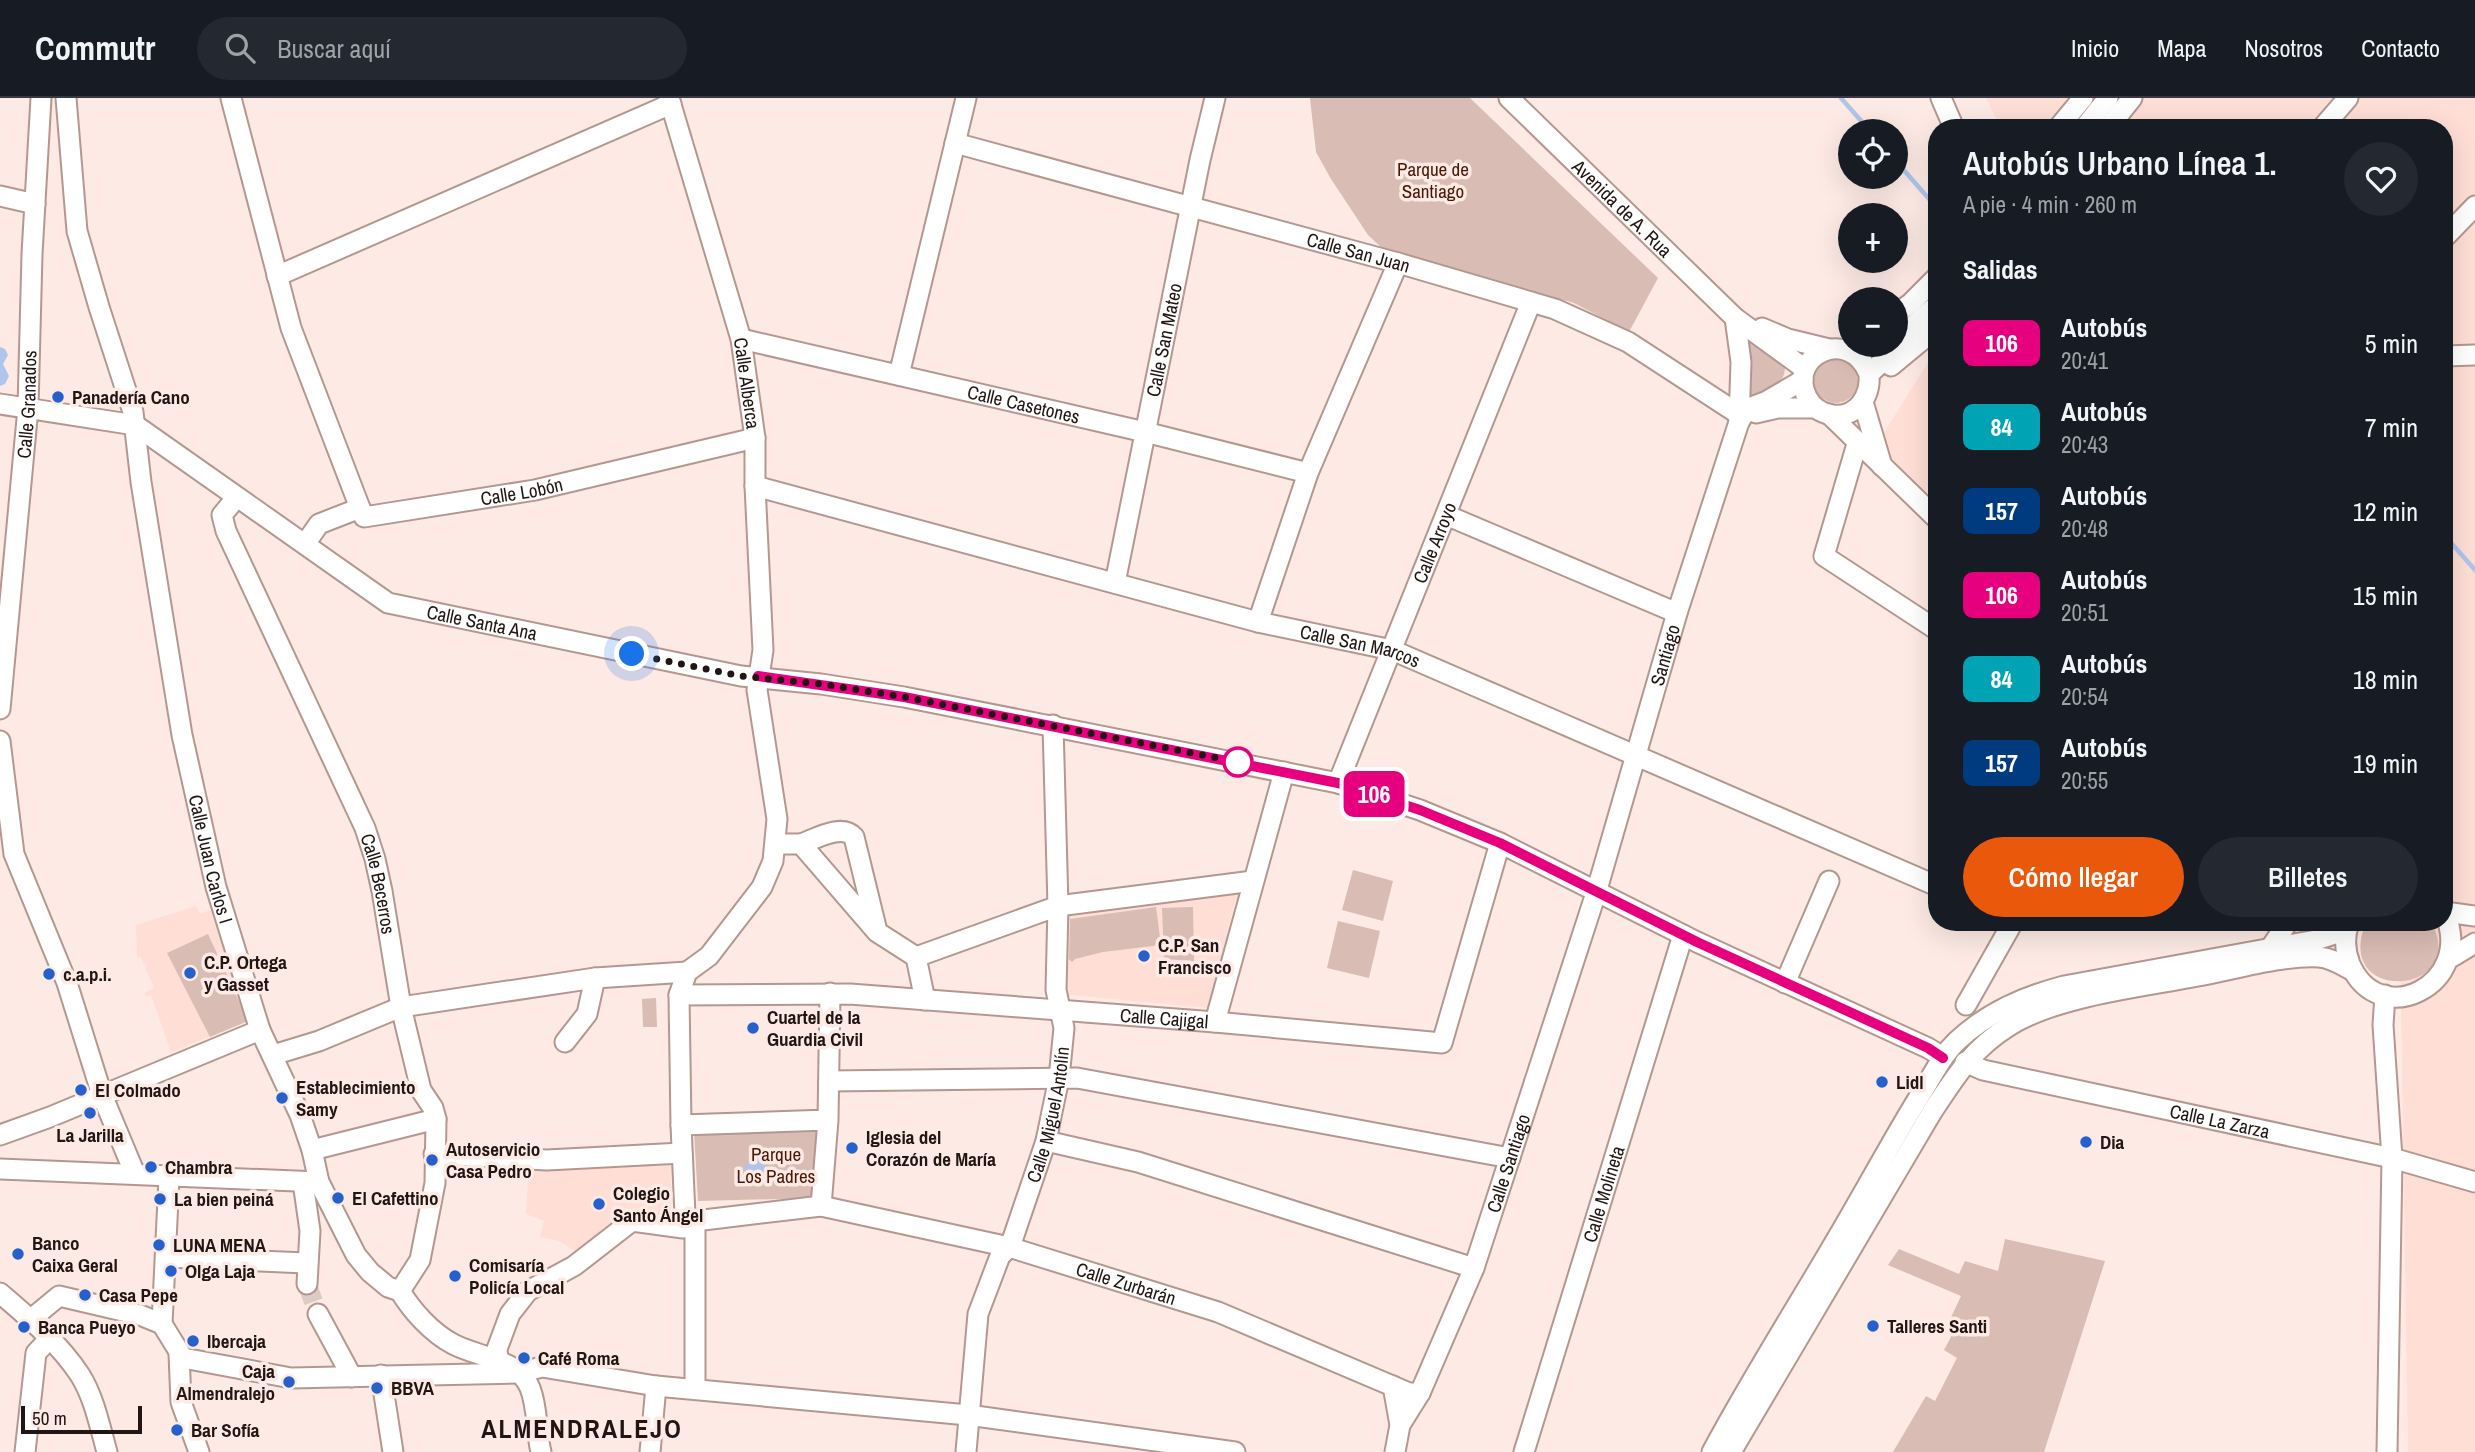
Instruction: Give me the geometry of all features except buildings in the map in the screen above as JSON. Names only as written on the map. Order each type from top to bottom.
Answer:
[{"type":"street","name":"Calle Granados","points":[[0,709],[28,408],[41,98]]},
{"type":"street","name":"Calle Juan Carlos I","points":[[66,98],[77,231],[133,412],[141,482],[182,735],[216,887],[260,1030],[300,1115],[312,1150],[311,1182],[356,1255],[370,1272],[388,1287],[400,1291]]},
{"type":"street","points":[[231,98],[291,328],[360,508],[319,524],[305,544]]},
{"type":"street","points":[[899,375],[966,98]]},
{"type":"street","name":"Calle San Mateo","points":[[1115,583],[1190,207],[1215,98]]},
{"type":"street","name":"Avenida de A. Rua","points":[[1509,98],[1735,318],[1804,374]]},
{"type":"street","points":[[1941,98],[1950,119]]},
{"type":"street","points":[[2066,119],[2083,98]]},
{"type":"street","points":[[2091,119],[2108,98]]},
{"type":"street","points":[[2115,119],[2132,98]]},
{"type":"street","points":[[2330,119],[2348,98]]},
{"type":"street","points":[[277,276],[670,101]]},
{"type":"street","name":"Calle Alberca","points":[[670,101],[741,339],[755,438],[762,650],[757,690],[777,819],[773,861],[762,887],[709,956],[687,971]]},
{"type":"street","name":"Calle San Juan","points":[[955,143],[1398,263],[1555,309],[1628,342],[1740,418]]},
{"type":"street","points":[[0,196],[35,204]]},
{"type":"street","points":[[2453,229],[2475,206]]},
{"type":"street","points":[[1258,622],[1308,473],[1398,263]]},
{"type":"street","points":[[1908,305],[1928,286]]},
{"type":"street","name":"Calle Arroyo","points":[[1338,783],[1531,302]]},
{"type":"street","points":[[1908,326],[1928,312]]},
{"type":"street","name":"Avenida de A. Rua","points":[[1735,318],[1788,339],[1838,346]]},
{"type":"street","name":"Santiago","points":[[1596,893],[1677,613],[1740,418],[1742,373],[1735,318]]},
{"type":"street","points":[[1867,387],[1928,336]]},
{"type":"street","name":"Calle Casetones","points":[[741,339],[1145,432],[1308,473]]},
{"type":"street","points":[[1740,418],[1746,411],[1767,401],[1804,374],[1811,360],[1838,350]]},
{"type":"street","points":[[2453,356],[2475,355]]},
{"type":"street","points":[[1857,357],[1865,365],[1882,467]]},
{"type":"street","points":[[1740,418],[1778,408],[1848,413],[1890,357]]},
{"type":"street","points":[[1804,374],[1808,400],[1928,510]]},
{"type":"street","points":[[0,404],[135,425]]},
{"type":"street","name":"Calle Santa Ana","points":[[135,425],[388,603],[741,676],[758,676],[890,695],[1338,783],[1420,810],[1500,843],[1596,893],[1785,984],[1928,1048],[1943,1058]]},
{"type":"street","name":"Calle Lobón","points":[[360,508],[364,517],[535,490],[755,438]]},
{"type":"street","points":[[1857,444],[1824,556],[1928,625]]},
{"type":"street","name":"Calle San Marcos","points":[[755,486],[1258,622],[1392,650],[1928,882]]},
{"type":"street","name":"Calle Becerros","points":[[236,498],[222,515],[226,531],[365,828],[375,859],[401,1007],[421,1090],[433,1108],[436,1119],[435,1183],[420,1260],[400,1291]]},
{"type":"street","points":[[1446,514],[1677,613]]},
{"type":"street","name":"Calle Miguel Antolín","points":[[966,1452],[978,1314],[1000,1256],[1009,1247],[1046,1141],[1059,1078],[1065,1028],[1056,990],[1058,906],[1053,725]]},
{"type":"street","points":[[0,741],[14,854],[67,983],[102,1095],[135,1174]]},
{"type":"street","points":[[1215,1022],[1284,772]]},
{"type":"street","points":[[776,844],[801,844],[842,830],[850,832],[854,836],[877,932]]},
{"type":"street","name":"Calle Cajigal","points":[[678,995],[830,993],[1215,1022],[1442,1043],[1500,843]]},
{"type":"street","points":[[801,844],[877,932],[916,957],[925,1000]]},
{"type":"street","points":[[1785,984],[1829,880]]},
{"type":"street","points":[[916,957],[1058,906],[1253,881]]},
{"type":"street","name":"Calle Santiago","points":[[1399,1425],[1420,1393],[1474,1268],[1596,893]]},
{"type":"street","points":[[2453,914],[2475,916]]},
{"type":"street","points":[[1966,1005],[2008,931]]},
{"type":"street","points":[[2271,947],[2282,931]]},
{"type":"street","points":[[1713,1452],[1903,1123],[1943,1058],[1956,1042],[1993,1013],[2026,996],[2064,986],[2316,940],[2335,931]]},
{"type":"street","points":[[2346,931],[2347,958],[2353,971],[2362,982],[2385,995],[2399,997],[2413,996],[2426,990],[2442,976],[2452,957],[2451,931]]},
{"type":"street","name":"Calle Molineta","points":[[1524,1452],[1683,935]]},
{"type":"street","points":[[2452,957],[2475,943]]},
{"type":"street","points":[[708,995],[705,981],[709,956]]},
{"type":"street","points":[[1731,1452],[1932,1112],[1965,1062],[2010,1025],[2059,1004],[2273,961],[2320,957],[2333,960],[2353,971]]},
{"type":"street","points":[[273,1055],[319,1041],[401,1007],[595,978],[687,971],[678,995],[684,1208],[688,1218],[695,1221],[695,1388]]},
{"type":"street","points":[[565,1042],[587,1014],[595,978]]},
{"type":"street","points":[[821,1206],[828,1120],[830,993]]},
{"type":"street","points":[[2385,995],[2383,1025],[2392,1158],[2387,1452]]},
{"type":"street","points":[[0,1135],[260,1030]]},
{"type":"street","name":"Calle La Zarza","points":[[1965,1062],[1983,1070],[2392,1158],[2475,1182]]},
{"type":"street","points":[[829,1081],[1077,1078],[1510,1158]]},
{"type":"street","points":[[312,1150],[436,1119]]},
{"type":"street","points":[[681,1125],[828,1120]]},
{"type":"street","points":[[1046,1141],[1138,1162],[1474,1268]]},
{"type":"street","points":[[434,1154],[547,1160],[682,1153]]},
{"type":"street","points":[[0,1169],[311,1182],[307,1284]]},
{"type":"street","points":[[170,1178],[162,1324],[178,1354],[183,1358],[291,1378],[518,1373],[542,1367],[656,1386],[968,1415],[1235,1452]]},
{"type":"street","name":"Calle Zurbarán","points":[[498,1360],[497,1349],[510,1314],[528,1291],[574,1266],[632,1221],[683,1228],[695,1221],[821,1206],[1009,1247],[1218,1312],[1393,1386],[1420,1393]]},
{"type":"street","points":[[166,1256],[306,1263]]},
{"type":"street","points":[[400,1291],[411,1310],[451,1343],[498,1360],[518,1373],[530,1387],[541,1452]]},
{"type":"street","points":[[30,1320],[59,1296],[140,1315],[162,1324]]},
{"type":"street","points":[[2,1297],[50,1338],[81,1376],[98,1419],[107,1452]]},
{"type":"street","points":[[318,1314],[352,1377]]},
{"type":"street","points":[[25,1452],[36,1353],[50,1338]]},
{"type":"street","points":[[178,1354],[181,1402],[199,1452]]},
{"type":"street","points":[[381,1375],[393,1452]]},
{"type":"street","points":[[650,1452],[656,1386]]},
{"type":"street","name":"Calle Santiago","points":[[1393,1386],[1399,1425],[1395,1452]]},
{"type":"shaded area","points":[[1986,98],[2475,98],[2475,1452],[2408,1452],[2400,944],[2386,931],[2453,931],[2453,119],[1996,119]]},
{"type":"shaded area","points":[[1928,362],[1928,493],[1877,444]]},
{"type":"shaded area","name":"C.P. San Francisco","points":[[1244,892],[1235,901],[1208,1008],[1071,995],[1065,1001],[1068,917]]},
{"type":"shaded area","name":"C.P. Ortega y Gasset","points":[[196,906],[200,914],[210,910],[248,1021],[171,1052],[151,995],[146,996],[145,993],[154,988],[141,957],[137,958],[136,925]]},
{"type":"shaded area","name":"Colegio Santo Ángel","points":[[671,1158],[670,1219],[628,1212],[579,1253],[559,1241],[540,1237],[544,1221],[526,1214],[529,1162]]},
{"type":"green space","name":"Parque de Santiago","points":[[1310,98],[1470,98],[1658,278],[1629,332],[1574,303],[1383,249],[1368,235],[1316,152]]},
{"type":"green space","points":[[1746,340],[1774,355],[1785,369],[1777,385],[1768,392],[1750,398],[1748,397]]},
{"type":"green space","points":[[1836,359],[1852,365],[1858,381],[1852,397],[1836,403],[1820,397],[1814,381],[1820,365]]},
{"type":"green space","points":[[1353,870],[1393,881],[1383,921],[1342,910]]},
{"type":"green space","points":[[1156,907],[1161,945],[1103,952],[1072,962],[1069,959],[1070,919]]},
{"type":"green space","points":[[1193,907],[1194,961],[1164,959],[1162,908]]},
{"type":"green space","points":[[1338,921],[1380,931],[1369,978],[1327,968]]},
{"type":"green space","points":[[2364,931],[2434,931],[2439,946],[2433,965],[2419,976],[2401,981],[2382,979],[2367,968],[2360,949]]},
{"type":"green space","points":[[208,934],[248,1021],[210,1037],[167,953]]},
{"type":"green space","points":[[656,998],[657,1027],[643,1027],[642,999]]},
{"type":"green space","name":"Parque Los Padres","points":[[817,1131],[818,1198],[698,1201],[694,1132]]},
{"type":"green space","points":[[2005,1239],[2105,1261],[2044,1452],[1893,1452],[1926,1396],[1935,1401],[1957,1358],[1944,1350],[1953,1333],[1946,1328],[1961,1296],[1888,1265],[1899,1249],[1959,1274],[1965,1261],[1998,1271]]},
{"type":"water","points":[[0,347],[5,349],[8,355],[3,364],[9,376],[5,384],[0,386]]},
{"type":"water","points":[[756,1158],[764,1161],[767,1169],[764,1177],[756,1180],[748,1177],[745,1169],[748,1161]]},
{"type":"waterway","points":[[1841,98],[1859,119]]},
{"type":"waterway","points":[[1908,175],[1928,198]]},
{"type":"waterway","points":[[2453,545],[2475,570]]},
{"type":"tunnel","points":[[307,1284],[318,1314]]},
{"type":"bus line","name":"106","points":[[758,676],[904,697],[1338,783],[1420,810],[1500,843],[1610,900],[1779,981],[1928,1048],[1943,1058]]},
{"type":"place","name":"Panadería Cano","points":[[58,397]]},
{"type":"place","name":"C.P. San Francisco","points":[[1144,956]]},
{"type":"place","name":"C.P. Ortega y Gasset","points":[[190,973]]},
{"type":"place","name":"c.a.p.i.","points":[[49,974]]},
{"type":"place","name":"Cuartel de la Guardia Civil","points":[[753,1028]]},
{"type":"place","name":"Lidl","points":[[1882,1082]]},
{"type":"place","name":"El Colmado","points":[[81,1090]]},
{"type":"place","name":"Establecimiento Samy","points":[[282,1098]]},
{"type":"place","name":"La Jarilla","points":[[90,1113]]},
{"type":"place","name":"Dia","points":[[2086,1142]]},
{"type":"place","name":"Iglesia del Corazón de María","points":[[852,1148]]},
{"type":"place","name":"Autoservicio Casa Pedro","points":[[432,1160]]},
{"type":"place","name":"Chambra","points":[[151,1167]]},
{"type":"place","name":"El Cafettino","points":[[338,1198]]},
{"type":"place","name":"La bien peiná","points":[[160,1199]]},
{"type":"place","name":"Colegio Santo Ángel","points":[[599,1204]]},
{"type":"place","name":"LUNA MENA","points":[[159,1245]]},
{"type":"place","name":"Banco Caixa Geral","points":[[18,1254]]},
{"type":"place","name":"Olga Laja","points":[[171,1271]]},
{"type":"place","name":"Comisaría Policía Local","points":[[455,1276]]},
{"type":"place","name":"Casa Pepe","points":[[85,1295]]},
{"type":"place","name":"Talleres Santi","points":[[1873,1326]]},
{"type":"place","name":"Banca Pueyo","points":[[24,1327]]},
{"type":"place","name":"Ibercaja","points":[[193,1341]]},
{"type":"place","name":"Café Roma","points":[[524,1358]]},
{"type":"place","name":"Caja Almendralejo","points":[[289,1382]]},
{"type":"place","name":"BBVA","points":[[377,1388]]},
{"type":"place","name":"Bar Sofía","points":[[177,1430]]},
{"type":"district","name":"ALMENDRALEJO","points":[[582,1428]]},
{"type":"route","points":[[632,654],[741,676],[821,684],[904,697],[1238,762]]}]
